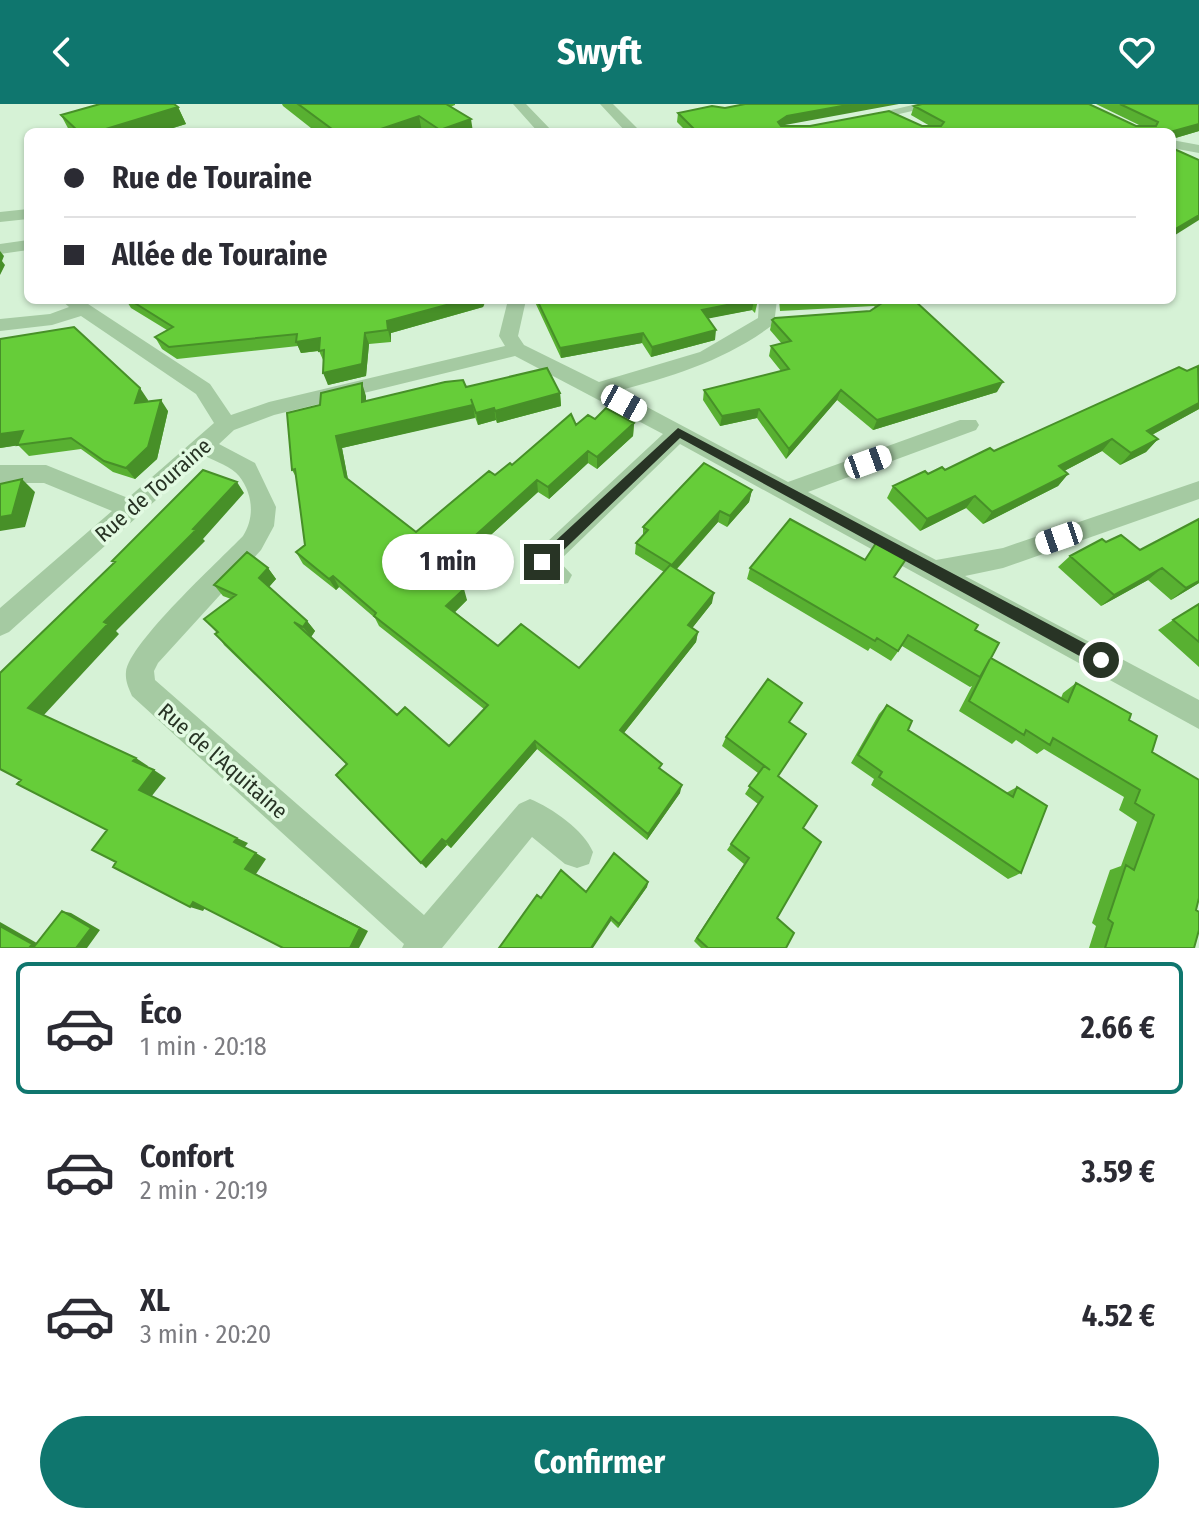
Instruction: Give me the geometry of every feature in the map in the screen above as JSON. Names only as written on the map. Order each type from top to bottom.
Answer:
[{"type":"street","points":[[519,104],[542,128]]},
{"type":"street","points":[[606,104],[630,128]]},
{"type":"street","points":[[845,121],[937,104]]},
{"type":"street","points":[[890,114],[917,126]]},
{"type":"street","points":[[1176,145],[1199,149]]},
{"type":"street","points":[[0,217],[24,214]]},
{"type":"street","points":[[0,249],[24,246]]},
{"type":"street","points":[[0,325],[52,319],[76,304]]},
{"type":"street","name":"Rue de Touraine","points":[[0,624],[226,425],[203,389],[76,304]]},
{"type":"street","points":[[516,304],[508,336],[517,349],[597,389],[1199,715]]},
{"type":"street","points":[[597,389],[696,364],[743,339],[772,313]]},
{"type":"street","points":[[226,425],[269,409],[517,349]]},
{"type":"street","points":[[787,491],[968,425]]},
{"type":"street","points":[[559,575],[542,562],[678,433]]},
{"type":"street","name":"Rue de l'Aquitaine","points":[[205,446],[247,469],[264,507],[262,526],[252,543],[148,654],[140,671],[142,687],[423,944]]},
{"type":"street","points":[[0,474],[46,474],[131,509]]},
{"type":"street","points":[[936,571],[1003,558],[1199,490]]},
{"type":"street","points":[[423,944],[530,815],[577,852]]},
{"type":"building","points":[[100,104],[174,104],[178,107],[109,128],[75,128],[61,115]]},
{"type":"building","points":[[298,104],[446,104],[471,119],[446,128],[437,128],[419,116],[384,128],[331,128]]},
{"type":"building","points":[[745,104],[853,104],[787,116],[778,122],[781,126],[810,126],[889,111],[922,126],[941,126],[944,122],[914,106],[1089,104],[1136,126],[1156,126],[1158,122],[1120,104],[1199,104],[1199,124],[1176,130],[693,128],[678,113],[712,106],[725,108]]},
{"type":"building","points":[[1176,150],[1199,160],[1199,215],[1176,229]]},
{"type":"building","points":[[136,304],[450,304],[387,321],[388,330],[365,333],[362,364],[323,373],[324,350],[319,351],[320,338],[296,342],[297,334],[169,347],[155,337],[173,327]]},
{"type":"building","points":[[539,304],[732,304],[702,310],[716,330],[652,347],[643,333],[560,348]]},
{"type":"building","points":[[880,304],[918,304],[1003,382],[877,420],[841,390],[789,449],[759,409],[722,416],[704,390],[789,369],[771,346],[791,341],[772,320],[775,318],[870,311]]},
{"type":"building","points":[[74,327],[140,388],[135,403],[161,400],[148,447],[126,468],[104,461],[71,438],[17,445],[23,431],[0,434],[0,339]]},
{"type":"building","points":[[1198,366],[1199,403],[1147,431],[1158,439],[1131,453],[1112,439],[1059,466],[1068,474],[992,512],[975,496],[927,519],[893,486],[925,471],[928,474],[942,467],[945,470],[990,448],[994,451],[1179,367],[1187,371]]},
{"type":"building","points":[[547,368],[560,393],[495,411],[494,408],[476,413],[471,399],[473,405],[336,436],[345,477],[416,532],[489,471],[495,475],[510,463],[512,465],[571,414],[576,425],[588,415],[595,419],[606,408],[634,423],[597,457],[588,451],[548,487],[537,480],[438,569],[464,589],[446,606],[498,646],[521,624],[579,668],[670,565],[714,593],[688,625],[698,632],[620,730],[662,764],[659,768],[682,785],[648,834],[535,741],[446,842],[442,839],[421,863],[336,775],[347,764],[215,634],[218,632],[204,619],[236,595],[214,585],[247,552],[268,568],[259,578],[307,621],[303,627],[294,622],[397,715],[405,707],[449,746],[488,705],[374,616],[376,613],[333,576],[329,579],[296,552],[305,545],[295,469],[292,470],[287,413],[320,405],[321,393],[362,383],[362,402],[445,382],[463,380],[466,387]]},
{"type":"building","points":[[704,463],[752,490],[730,516],[720,511],[672,565],[636,543],[648,530],[643,527]]},
{"type":"building","points":[[203,470],[237,482],[193,529],[196,530],[104,622],[108,624],[28,708],[136,758],[133,761],[154,770],[139,790],[237,838],[234,842],[256,853],[245,869],[360,928],[350,948],[283,948],[193,902],[190,907],[113,867],[116,862],[92,850],[107,830],[17,784],[21,780],[0,769],[0,673],[115,562],[112,561]]},
{"type":"building","points":[[22,479],[12,515],[0,517],[0,484]]},
{"type":"building","points":[[790,519],[865,560],[876,543],[906,559],[894,577],[978,625],[975,630],[999,643],[991,658],[1068,702],[1076,683],[1131,714],[1129,720],[1157,736],[1152,752],[1199,780],[1199,898],[1196,910],[1199,912],[1199,930],[1194,948],[1105,948],[1113,923],[1108,919],[1126,865],[1134,870],[1154,815],[1135,803],[1140,790],[1053,738],[1050,745],[1026,730],[1024,735],[969,701],[990,659],[980,677],[908,635],[898,651],[877,638],[875,641],[750,568]]},
{"type":"building","points":[[1199,519],[1199,581],[1186,588],[1162,568],[1114,595],[1070,556],[1102,539],[1106,542],[1121,535],[1140,550]]},
{"type":"building","points":[[1199,604],[1199,642],[1173,620]]},
{"type":"building","points":[[768,679],[802,703],[789,722],[806,734],[778,776],[817,806],[803,828],[821,842],[777,918],[794,933],[786,948],[708,948],[697,938],[749,858],[731,844],[763,797],[749,786],[764,766],[770,770],[726,737]]},
{"type":"building","points":[[887,705],[912,721],[908,730],[1013,797],[1017,787],[1047,806],[1021,873],[879,777],[882,772],[858,755]]},
{"type":"building","points":[[614,853],[648,882],[619,924],[611,917],[591,948],[499,948],[537,895],[541,898],[561,870],[586,892]]},
{"type":"building","points":[[62,911],[91,928],[76,948],[33,948]]},
{"type":"building","points":[[0,926],[32,944],[29,948],[0,948]]},
{"type":"route","points":[[542,562],[678,433],[1101,660]]}]
